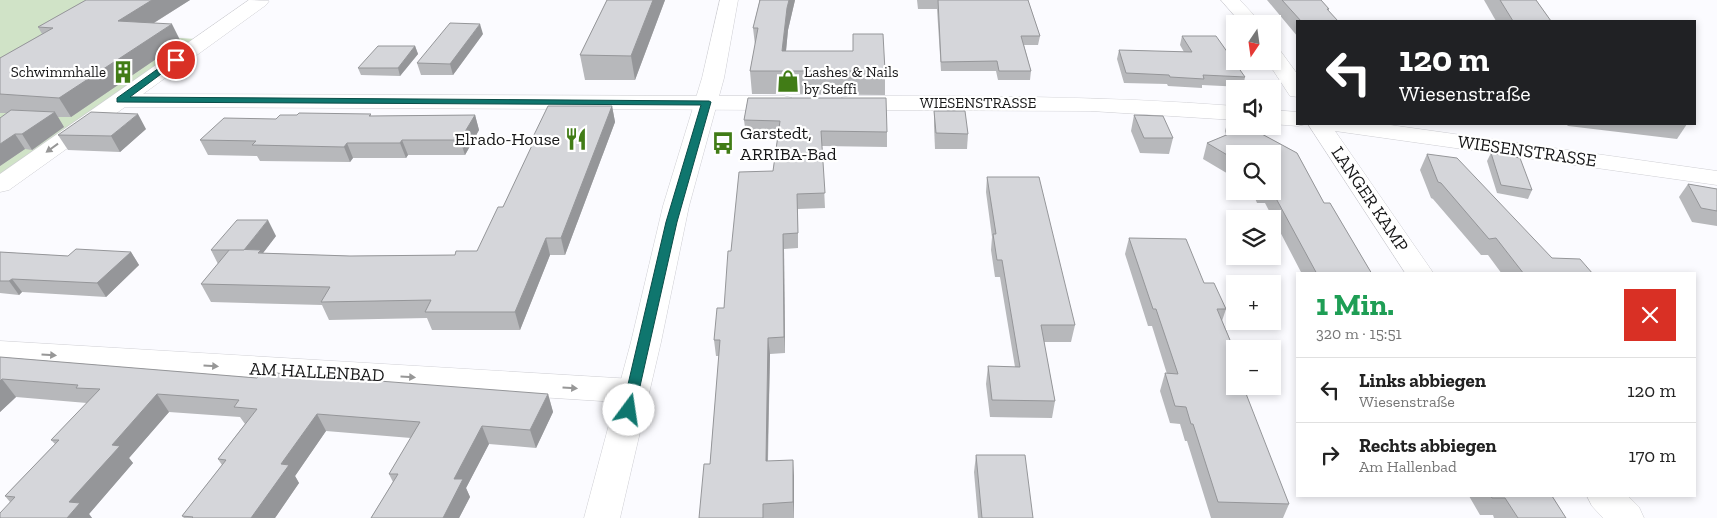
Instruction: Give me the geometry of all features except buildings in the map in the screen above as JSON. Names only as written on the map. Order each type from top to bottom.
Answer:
[{"type":"street","points":[[602,518],[672,222],[706,102],[729,0]]},
{"type":"street","points":[[1230,0],[1244,15]]},
{"type":"street","points":[[0,185],[260,1]]},
{"type":"street","points":[[1281,66],[1296,88]]},
{"type":"street","points":[[120,100],[802,103]]},
{"type":"street","name":"WIESENSTRASSE","points":[[832,103],[1051,104],[1183,108],[1226,112]]},
{"type":"street","points":[[1281,118],[1296,119]]},
{"type":"street","name":"LANGER KAMP","points":[[1320,125],[1419,272]]},
{"type":"street","name":"WIESENSTRASSE","points":[[1343,125],[1717,178]]},
{"type":"street","name":"AM HALLENBAD","points":[[0,352],[633,392]]},
{"type":"street","points":[[1606,497],[1626,518]]},
{"type":"green space","points":[[0,0],[106,0],[132,35],[196,39],[0,177]]},
{"type":"place","name":"Schwimmhalle","points":[[123,72]]},
{"type":"place","name":"Lashes & Nails by Steffi","points":[[788,81]]},
{"type":"place","name":"Elrado-House","points":[[576,139]]},
{"type":"place","name":"Garstedt, ARRIBA-Bad","points":[[723,143]]},
{"type":"route","points":[[176,60],[120,100],[706,102],[672,222],[629,410]]}]
